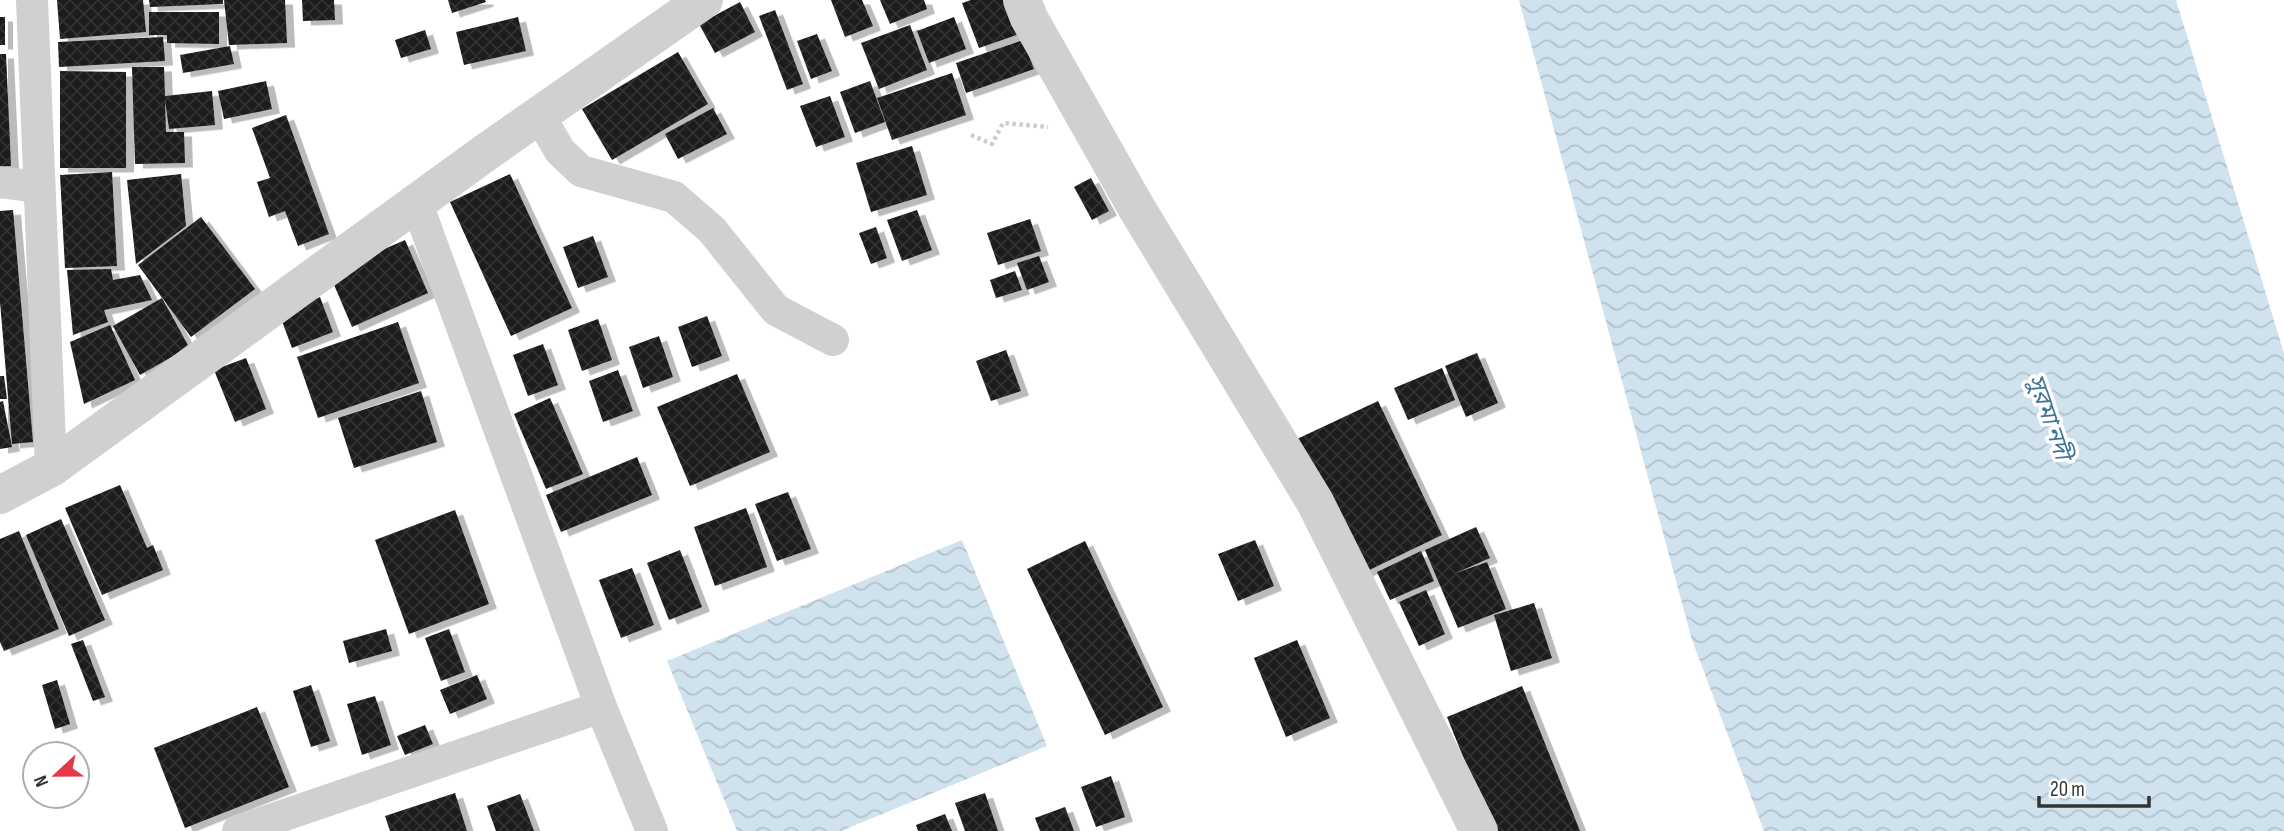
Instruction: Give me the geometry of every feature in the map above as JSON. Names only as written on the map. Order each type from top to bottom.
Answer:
[{"type":"street","points":[[32,0],[51,468]]},
{"type":"street","points":[[0,495],[51,468],[539,115],[704,0]]},
{"type":"street","points":[[1022,0],[1028,18],[1136,207],[1315,502],[1479,831]]},
{"type":"street","points":[[539,115],[560,151],[581,171],[674,197],[712,230],[776,310],[833,340]]},
{"type":"street","points":[[0,182],[39,187]]},
{"type":"street","points":[[417,204],[601,707],[652,831]]},
{"type":"street","points":[[238,831],[601,707]]},
{"type":"path","points":[[971,135],[992,144],[1003,123],[1091,128]]},
{"type":"water","name":"সুরমা নদী","points":[[1519,0],[2176,0],[2284,353],[2284,831],[1764,831],[1692,640]]},
{"type":"water","points":[[962,540],[1047,746],[841,831],[737,831],[667,661]]},
{"type":"building","points":[[57,0],[143,0],[146,32],[60,39]]},
{"type":"building","points":[[149,0],[223,0],[223,4],[150,7]]},
{"type":"building","points":[[224,0],[285,0],[287,43],[229,45]]},
{"type":"building","points":[[302,0],[334,0],[335,20],[303,21]]},
{"type":"building","points":[[448,0],[485,0],[486,2],[452,13]]},
{"type":"building","points":[[831,0],[862,0],[873,26],[845,37]]},
{"type":"building","points":[[880,0],[924,0],[927,9],[890,24]]},
{"type":"building","points":[[971,0],[1014,0],[1025,32],[979,48],[962,3]]},
{"type":"building","points":[[740,2],[755,32],[715,53],[699,24]]},
{"type":"building","points":[[775,10],[803,84],[787,90],[759,16]]},
{"type":"building","points":[[149,12],[219,12],[219,44],[167,43],[167,35],[149,35]]},
{"type":"building","points":[[0,17],[5,17],[5,45],[0,45]]},
{"type":"building","points":[[518,17],[526,51],[464,65],[456,32]]},
{"type":"building","points":[[954,17],[966,49],[929,63],[917,31]]},
{"type":"building","points":[[910,25],[927,70],[879,89],[861,43]]},
{"type":"building","points":[[425,30],[431,49],[401,58],[395,40]]},
{"type":"building","points":[[817,34],[832,71],[811,79],[797,41]]},
{"type":"building","points":[[163,37],[165,61],[59,67],[58,42]]},
{"type":"building","points":[[1023,40],[1034,69],[966,93],[956,63]]},
{"type":"building","points":[[230,46],[234,64],[183,73],[180,55]]},
{"type":"building","points":[[678,52],[708,104],[612,160],[582,109]]},
{"type":"building","points":[[0,54],[6,54],[11,166],[0,167]]},
{"type":"building","points":[[132,67],[164,67],[165,96],[212,91],[215,125],[169,129],[165,100],[166,132],[184,132],[185,163],[135,164]]},
{"type":"building","points":[[60,71],[126,72],[126,168],[60,168]]},
{"type":"building","points":[[952,73],[966,115],[892,140],[877,98]]},
{"type":"building","points":[[266,81],[272,109],[224,119],[218,91]]},
{"type":"building","points":[[870,81],[885,122],[855,133],[840,92]]},
{"type":"building","points":[[830,96],[845,137],[816,147],[800,106]]},
{"type":"building","points":[[713,108],[727,134],[678,159],[665,134]]},
{"type":"building","points":[[286,115],[329,234],[298,246],[285,211],[269,217],[257,182],[270,178],[252,128]]},
{"type":"building","points":[[912,146],[927,195],[871,212],[856,163]]},
{"type":"building","points":[[112,172],[117,266],[65,268],[60,175]]},
{"type":"building","points":[[181,174],[186,226],[136,264],[127,180]]},
{"type":"building","points":[[510,174],[572,308],[511,336],[450,202]]},
{"type":"building","points":[[1091,178],[1109,211],[1092,220],[1074,187]]},
{"type":"building","points":[[13,210],[33,442],[12,444],[0,302],[0,211]]},
{"type":"building","points":[[917,210],[932,250],[902,261],[887,220]]},
{"type":"building","points":[[201,217],[255,289],[191,337],[138,265]]},
{"type":"building","points":[[1030,219],[1041,251],[998,265],[987,233]]},
{"type":"building","points":[[876,227],[887,258],[871,264],[859,233]]},
{"type":"building","points":[[593,236],[608,277],[578,288],[563,247]]},
{"type":"building","points":[[405,240],[428,293],[352,327],[329,273]]},
{"type":"building","points":[[1039,256],[1049,282],[1027,290],[1017,263]]},
{"type":"building","points":[[111,269],[113,280],[140,275],[152,300],[104,310],[108,322],[73,335],[67,270]]},
{"type":"building","points":[[1015,271],[1022,290],[996,298],[990,280]]},
{"type":"building","points":[[320,297],[333,332],[292,348],[279,313]]},
{"type":"building","points":[[162,298],[189,347],[140,375],[113,326]]},
{"type":"building","points":[[707,316],[722,356],[692,367],[678,327]]},
{"type":"building","points":[[598,319],[612,360],[582,371],[568,330]]},
{"type":"building","points":[[398,322],[419,383],[318,418],[297,357]]},
{"type":"building","points":[[110,325],[135,380],[84,404],[70,342]]},
{"type":"building","points":[[659,336],[673,377],[643,388],[629,347]]},
{"type":"building","points":[[543,344],[558,385],[528,396],[513,355]]},
{"type":"building","points":[[1006,350],[1021,391],[991,401],[976,361]]},
{"type":"building","points":[[1477,353],[1498,403],[1466,417],[1445,366]]},
{"type":"building","points":[[246,358],[266,409],[235,422],[214,370]]},
{"type":"building","points":[[1442,368],[1455,400],[1408,420],[1394,388]]},
{"type":"building","points":[[618,370],[633,411],[603,422],[589,381]]},
{"type":"building","points":[[737,374],[770,452],[690,486],[657,407]]},
{"type":"building","points":[[0,376],[4,376],[7,399],[0,399]]},
{"type":"building","points":[[421,391],[437,442],[354,468],[338,418]]},
{"type":"building","points":[[550,398],[583,474],[546,489],[514,414]]},
{"type":"building","points":[[3,401],[12,447],[0,449],[0,402]]},
{"type":"building","points":[[1378,401],[1442,535],[1361,574],[1297,439]]},
{"type":"building","points":[[637,457],[652,495],[561,532],[546,495]]},
{"type":"building","points":[[120,485],[147,548],[153,545],[163,570],[102,595],[65,508]]},
{"type":"building","points":[[788,492],[811,549],[777,561],[755,504]]},
{"type":"building","points":[[746,508],[767,567],[715,586],[694,527]]},
{"type":"building","points":[[455,510],[489,604],[409,634],[375,540]]},
{"type":"building","points":[[61,519],[105,620],[69,636],[26,535]]},
{"type":"building","points":[[1476,527],[1490,558],[1456,573],[1487,562],[1506,609],[1458,628],[1425,550]]},
{"type":"building","points":[[19,531],[59,629],[4,651],[0,642],[0,539]]},
{"type":"building","points":[[1255,540],[1274,586],[1238,601],[1218,554]]},
{"type":"building","points":[[1085,541],[1163,707],[1105,735],[1027,569]]},
{"type":"building","points":[[680,550],[702,607],[669,620],[647,563]]},
{"type":"building","points":[[1421,551],[1434,581],[1390,600],[1377,572]]},
{"type":"building","points":[[632,568],[654,625],[621,638],[599,580]]},
{"type":"building","points":[[1426,590],[1445,634],[1419,646],[1399,602]]},
{"type":"building","points":[[1534,603],[1552,658],[1511,671],[1494,615]]},
{"type":"building","points":[[386,629],[392,651],[349,663],[343,641]]},
{"type":"building","points":[[449,629],[465,672],[441,681],[425,638]]},
{"type":"building","points":[[83,640],[105,697],[93,701],[71,644]]},
{"type":"building","points":[[1297,640],[1330,718],[1286,737],[1254,658]]},
{"type":"building","points":[[477,675],[487,699],[450,714],[440,690]]},
{"type":"building","points":[[57,680],[70,724],[55,729],[42,685]]},
{"type":"building","points":[[311,685],[330,741],[311,747],[293,691]]},
{"type":"building","points":[[1522,686],[1580,831],[1493,831],[1447,717]]},
{"type":"building","points":[[375,696],[391,745],[362,755],[347,704]]},
{"type":"building","points":[[257,707],[289,787],[185,828],[154,748]]},
{"type":"building","points":[[425,725],[433,744],[405,755],[397,736]]},
{"type":"building","points":[[1111,776],[1125,817],[1096,827],[1081,787]]},
{"type":"building","points":[[455,793],[467,831],[390,831],[385,816]]},
{"type":"building","points":[[985,793],[998,831],[965,831],[955,803]]},
{"type":"building","points":[[520,794],[534,831],[496,831],[487,806]]},
{"type":"building","points":[[1065,807],[1074,831],[1040,831],[1035,818]]},
{"type":"building","points":[[945,814],[952,831],[918,831],[916,825]]}]
